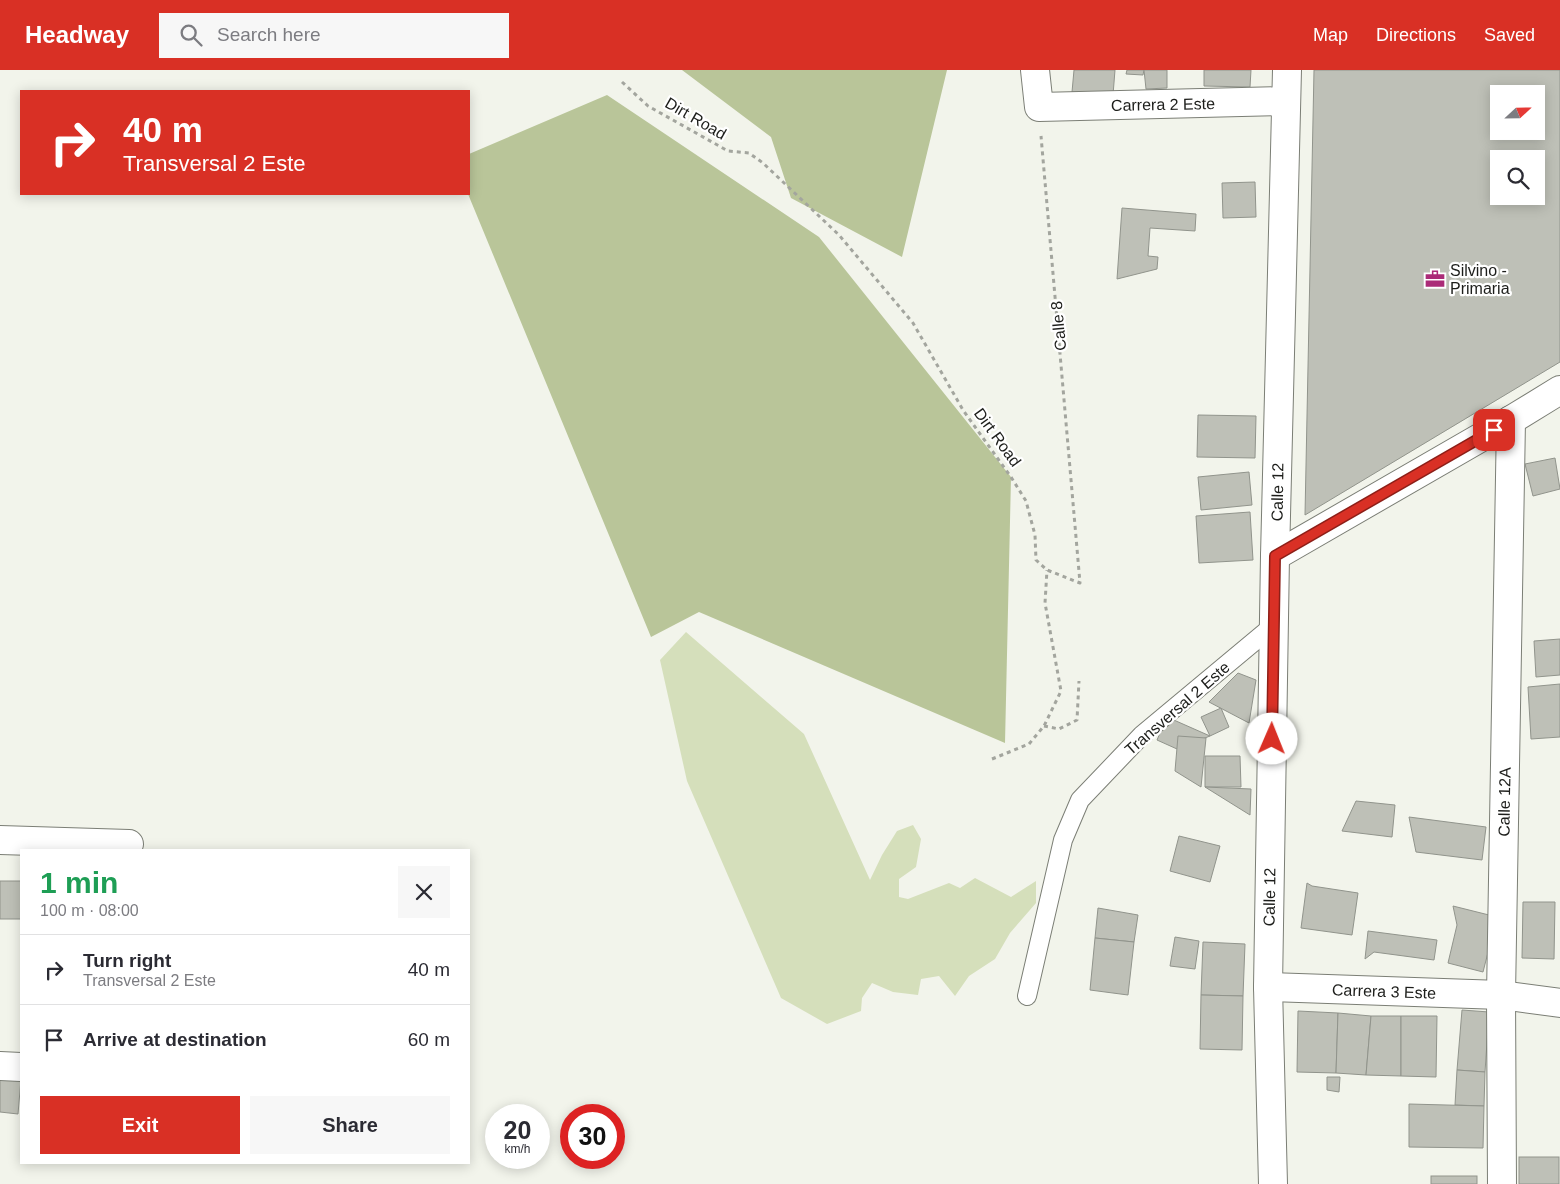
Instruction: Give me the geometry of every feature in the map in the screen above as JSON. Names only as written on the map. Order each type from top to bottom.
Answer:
[{"type":"street","points":[[1035,70],[1039,107]]},
{"type":"street","name":"Calle 12","points":[[1273,1184],[1268,988],[1275,556],[1287,70]]},
{"type":"street","name":"Carrera 2 Este","points":[[1039,107],[1286,101]]},
{"type":"street","points":[[1275,556],[1560,390]]},
{"type":"street","name":"Calle 12A","points":[[1502,1184],[1501,995],[1511,420]]},
{"type":"street","points":[[0,840],[129,844]]},
{"type":"street","name":"Carrera 3 Este","points":[[1268,988],[1501,995],[1560,1003]]},
{"type":"street","points":[[0,1066],[20,1067]]},
{"type":"lane","name":"Transversal 2 Este","points":[[1027,996],[1063,840],[1080,800],[1142,735],[1274,625]]},
{"type":"path","name":"Dirt Road","points":[[622,82],[648,106],[728,151],[749,153],[763,163],[839,235],[913,323],[963,410],[1026,501],[1035,535],[1036,560],[1047,570]]},
{"type":"path","name":"Calle 8","points":[[1039,107],[1080,583],[1047,570]]},
{"type":"path","points":[[992,759],[1029,744],[1044,726],[1062,691],[1045,603],[1047,570]]},
{"type":"path","points":[[1044,726],[1059,728],[1077,720],[1080,681]]},
{"type":"green space","points":[[682,70],[947,70],[902,257],[791,198],[771,137]]},
{"type":"green space","points":[[607,95],[819,237],[1011,477],[1005,743],[699,612],[651,637],[468,195],[470,195],[470,154]]},
{"type":"green space","points":[[686,632],[804,734],[870,880],[882,855],[897,831],[913,825],[921,839],[916,867],[899,879],[899,897],[908,899],[949,883],[960,888],[975,878],[1011,897],[1036,881],[1036,903],[1010,933],[995,959],[969,976],[955,996],[939,976],[921,979],[918,995],[893,992],[872,983],[862,998],[861,1011],[827,1024],[781,998],[687,781],[660,660]]},
{"type":"building","points":[[1074,70],[1115,70],[1113,95],[1072,92]]},
{"type":"building","points":[[1127,70],[1144,70],[1143,75],[1126,74]]},
{"type":"building","points":[[1144,70],[1167,70],[1167,88],[1146,89]]},
{"type":"building","points":[[1204,70],[1251,70],[1250,87],[1204,86]]},
{"type":"building","name":"Silvino - Primaria","points":[[1314,70],[1560,70],[1560,362],[1305,515]]},
{"type":"building","points":[[1255,182],[1256,217],[1223,218],[1222,183]]},
{"type":"building","points":[[1122,208],[1196,214],[1195,231],[1150,228],[1148,256],[1158,257],[1157,269],[1117,279]]},
{"type":"building","points":[[1198,415],[1256,416],[1255,458],[1197,457]]},
{"type":"building","points":[[1555,458],[1560,489],[1533,496],[1525,464]]},
{"type":"building","points":[[1249,472],[1252,505],[1201,510],[1198,477]]},
{"type":"building","points":[[1250,512],[1253,560],[1199,563],[1196,516]]},
{"type":"building","points":[[1560,639],[1560,675],[1536,677],[1534,641]]},
{"type":"building","points":[[1238,673],[1256,680],[1249,723],[1209,702]]},
{"type":"building","points":[[1560,684],[1560,737],[1531,739],[1528,687]]},
{"type":"building","points":[[1221,708],[1229,727],[1210,736],[1201,717]]},
{"type":"building","points":[[1167,717],[1210,736],[1177,749],[1157,740]]},
{"type":"building","points":[[1178,736],[1206,738],[1201,787],[1175,771]]},
{"type":"building","points":[[1205,756],[1240,756],[1241,787],[1205,787]]},
{"type":"building","points":[[1205,787],[1251,789],[1250,815]]},
{"type":"building","points":[[1356,801],[1395,805],[1392,837],[1342,831]]},
{"type":"building","points":[[1409,817],[1486,827],[1482,860],[1416,852]]},
{"type":"building","points":[[1179,836],[1220,846],[1210,882],[1170,871]]},
{"type":"building","points":[[0,881],[20,881],[20,919],[0,919]]},
{"type":"building","points":[[1307,883],[1312,886],[1358,893],[1352,935],[1301,928]]},
{"type":"building","points":[[1523,902],[1555,902],[1554,959],[1522,958]]},
{"type":"building","points":[[1453,906],[1497,917],[1483,972],[1448,963],[1457,925]]},
{"type":"building","points":[[1098,908],[1138,915],[1134,942],[1095,938]]},
{"type":"building","points":[[1368,931],[1437,940],[1434,960],[1374,952],[1365,959]]},
{"type":"building","points":[[1175,937],[1199,941],[1195,969],[1170,966]]},
{"type":"building","points":[[1095,938],[1134,942],[1128,995],[1090,990]]},
{"type":"building","points":[[1203,942],[1245,944],[1243,996],[1201,995]]},
{"type":"building","points":[[1201,995],[1243,996],[1242,1050],[1200,1049]]},
{"type":"building","points":[[1462,1010],[1489,1012],[1485,1072],[1457,1070]]},
{"type":"building","points":[[1298,1011],[1338,1013],[1336,1073],[1297,1072]]},
{"type":"building","points":[[1338,1013],[1371,1016],[1366,1075],[1336,1073]]},
{"type":"building","points":[[1371,1016],[1401,1016],[1401,1076],[1366,1075]]},
{"type":"building","points":[[1401,1016],[1437,1016],[1436,1077],[1401,1076]]},
{"type":"building","points":[[1457,1070],[1485,1072],[1484,1106],[1455,1105]]},
{"type":"building","points":[[1327,1077],[1340,1077],[1339,1092],[1327,1090]]},
{"type":"building","points":[[0,1078],[20,1079],[18,1114],[0,1112]]},
{"type":"building","points":[[1409,1104],[1484,1106],[1483,1148],[1409,1147]]},
{"type":"building","points":[[1519,1157],[1559,1157],[1559,1184],[1519,1184]]},
{"type":"building","points":[[1431,1176],[1477,1176],[1477,1184],[1431,1184]]},
{"type":"place","name":"Silvino - Primaria","points":[[1435,279]]},
{"type":"route","points":[[1272,739],[1275,556],[1494,430]]}]
